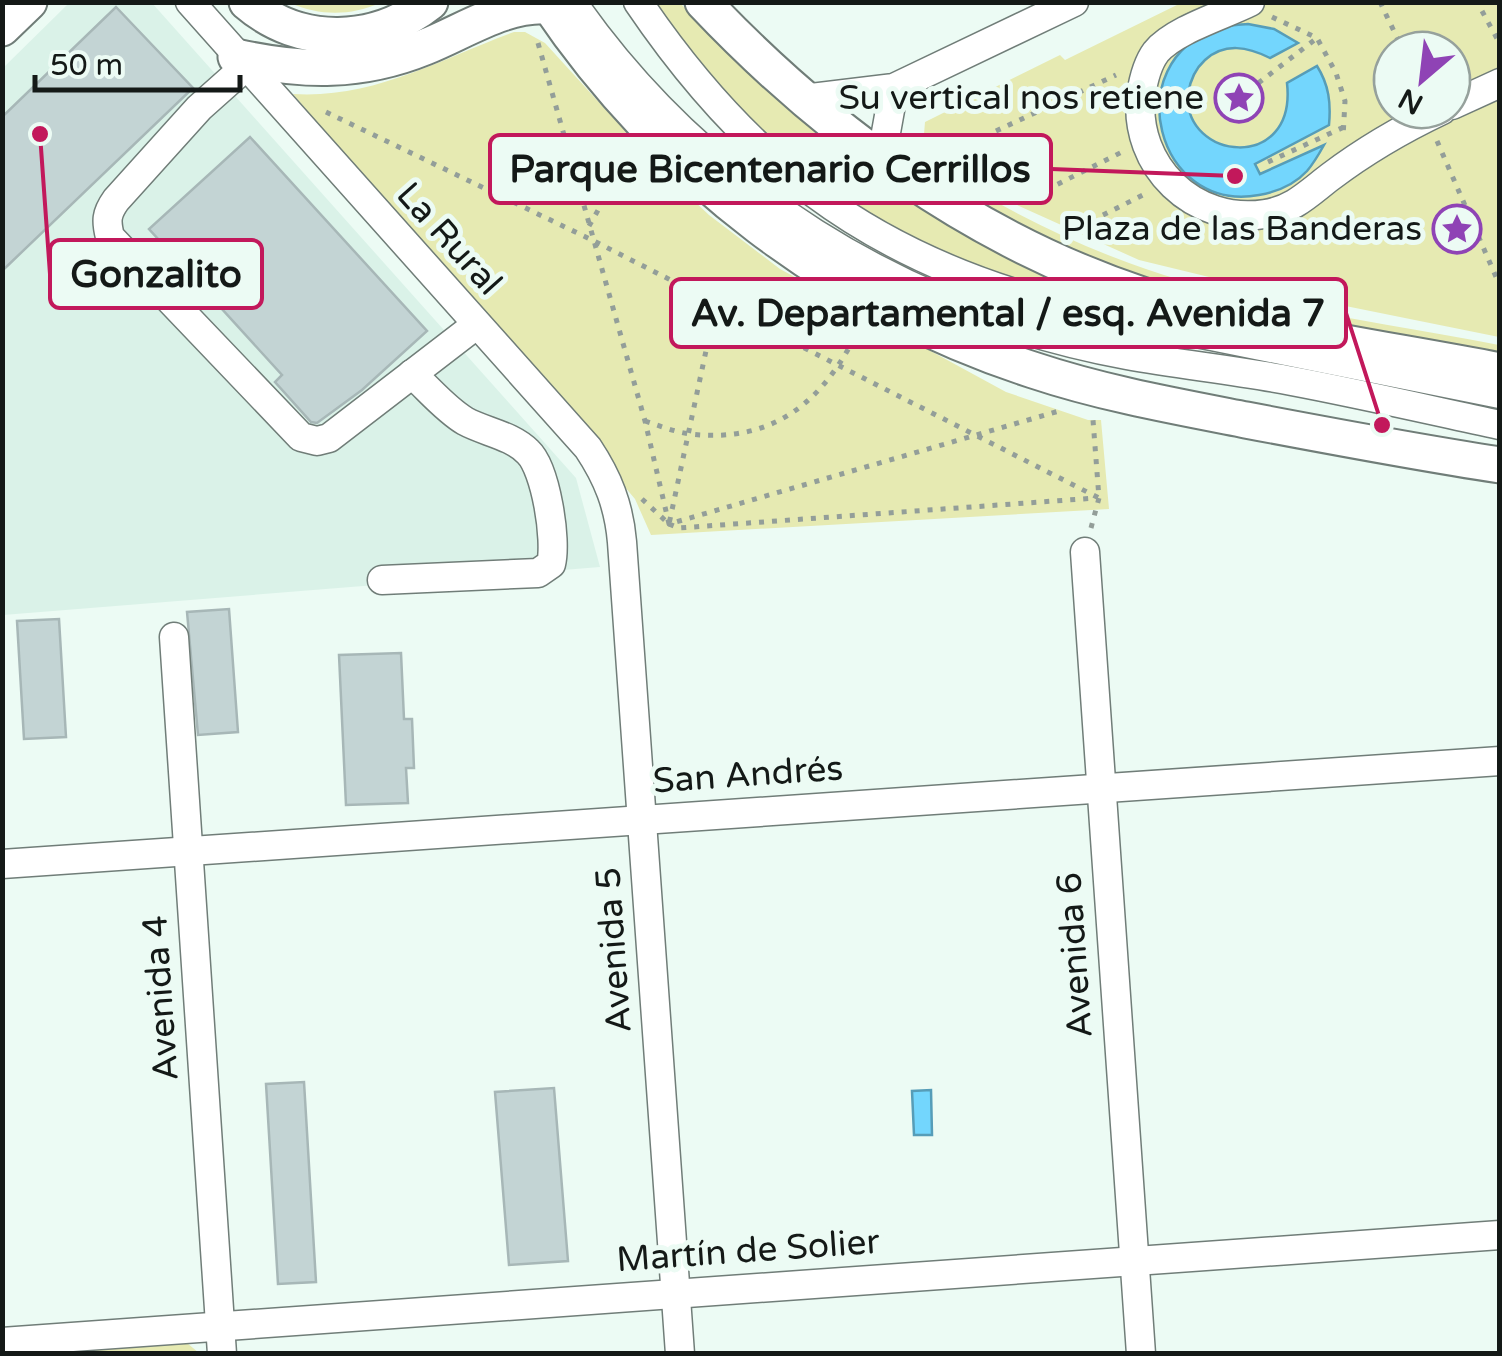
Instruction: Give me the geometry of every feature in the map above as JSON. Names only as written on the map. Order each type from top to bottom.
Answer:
[{"type":"main road","points":[[2,28],[29,2]]},
{"type":"main road","points":[[247,2],[286,27],[340,36],[394,25],[430,2]]},
{"type":"main road","points":[[704,2],[804,99],[881,160],[998,233],[1094,278],[1188,308],[1500,371]]},
{"type":"main road","points":[[240,62],[313,70],[354,68],[412,52],[518,8],[551,11],[652,132],[731,206],[839,280],[938,333],[1031,370],[1132,398],[1500,465]]},
{"type":"street","name":"La Rural","points":[[190,2],[600,466],[616,503],[622,542]]},
{"type":"street","points":[[638,2],[686,69],[764,153],[833,208],[912,254],[988,285],[1048,303],[1500,394]]},
{"type":"street","points":[[804,99],[894,88],[1074,2]]},
{"type":"street","points":[[1244,6],[1172,38],[1153,58],[1142,86],[1144,140],[1169,182],[1202,206],[1245,216],[1267,214],[1309,196],[1329,177],[1408,130]]},
{"type":"street","points":[[551,11],[636,82],[737,180],[809,232],[922,292],[1018,326],[1112,351],[1290,380],[1500,425]]},
{"type":"street","points":[[240,62],[116,200],[106,221],[110,237],[301,437],[317,441],[329,438],[476,326]]},
{"type":"street","points":[[1472,96],[1500,82]]},
{"type":"street","points":[[881,160],[894,88]]},
{"type":"street","points":[[1280,328],[1387,372]]},
{"type":"street","points":[[382,580],[538,573],[551,564],[555,549],[540,474],[530,454],[512,440],[460,418],[412,374]]},
{"type":"street","name":"Avenida 5","points":[[622,542],[680,1354]]},
{"type":"street","name":"Avenida 6","points":[[1085,552],[1141,1354]]},
{"type":"street","name":"Avenida 4","points":[[174,638],[221,1340]]},
{"type":"street","name":"San Andrés","points":[[2,864],[1500,761]]},
{"type":"street","name":"Martín de Solier","points":[[2,1342],[221,1340],[676,1294],[1500,1236]]},
{"type":"path","points":[[1380,2],[1393,30]]},
{"type":"path","points":[[1244,6],[1316,38],[1336,73],[1345,101],[1344,127],[1329,177]]},
{"type":"path","points":[[551,11],[592,240],[670,524]]},
{"type":"path","points":[[1482,11],[1500,44]]},
{"type":"path","points":[[1248,91],[1316,38]]},
{"type":"path","points":[[996,132],[1153,58]]},
{"type":"path","points":[[324,111],[592,240],[1100,498]]},
{"type":"path","points":[[1268,162],[1344,127]]},
{"type":"path","points":[[1447,130],[1500,286]]},
{"type":"path","points":[[1046,190],[1144,140]]},
{"type":"path","points":[[589,227],[609,192],[630,168],[651,154]]},
{"type":"path","points":[[1103,215],[1169,182]]},
{"type":"path","points":[[670,524],[716,304]]},
{"type":"path","points":[[645,422],[689,434],[742,431],[780,419],[811,400],[840,365],[867,312]]},
{"type":"path","points":[[670,524],[1072,408]]},
{"type":"path","points":[[1085,552],[1100,498],[1092,412]]},
{"type":"path","points":[[640,497],[679,528],[1100,498]]},
{"type":"shaded area","points":[[69,3],[152,3],[576,478],[600,567],[3,615],[3,68]]},
{"type":"green space","points":[[380,2],[335,13],[290,3]]},
{"type":"green space","points":[[653,3],[680,3],[793,111],[1133,306],[1048,291],[989,273],[943,254],[856,206],[778,146],[742,112]]},
{"type":"green space","points":[[1181,3],[1499,3],[1499,337],[1139,260],[1019,206],[923,146],[925,122],[1060,55],[1065,60]]},
{"type":"green space","points":[[514,32],[525,32],[545,43],[657,166],[709,215],[780,269],[1006,392],[1088,420],[1101,420],[1109,509],[651,535],[635,499],[293,94],[323,94],[379,84]]},
{"type":"green space","points":[[901,143],[1011,210],[1129,263],[1265,301],[1499,345],[1499,355],[1227,300],[1095,259],[1032,232],[941,181],[923,169]]},
{"type":"green space","points":[[187,1343],[199,1353],[39,1353]]},
{"type":"water","points":[[1248,24],[1274,29],[1298,43],[1270,58],[1237,48],[1220,51],[1205,60],[1198,67],[1188,94],[1191,116],[1203,133],[1220,144],[1259,144],[1275,132],[1285,112],[1287,83],[1317,66],[1328,94],[1329,125],[1255,164],[1260,174],[1324,145],[1296,180],[1259,195],[1224,195],[1195,182],[1174,160],[1162,132],[1160,101],[1167,72],[1186,46],[1221,28]]},
{"type":"water","points":[[931,1090],[932,1135],[914,1135],[912,1091]]},
{"type":"building","points":[[116,7],[193,88],[2,271],[2,117]]},
{"type":"building","points":[[250,137],[427,331],[362,390],[317,423],[311,422],[275,382],[282,375],[149,229]]},
{"type":"building","points":[[229,609],[238,732],[198,735],[187,612]]},
{"type":"building","points":[[59,619],[66,737],[24,739],[17,621]]},
{"type":"building","points":[[401,653],[404,719],[412,719],[414,768],[406,768],[408,803],[346,805],[339,655]]},
{"type":"building","points":[[304,1082],[316,1282],[278,1284],[266,1084]]},
{"type":"building","points":[[554,1088],[568,1261],[509,1265],[495,1092]]},
{"type":"place","name":"Su vertical nos retiene","points":[[1239,98]]},
{"type":"place","name":"Gonzalito","points":[[40,134]]},
{"type":"place","name":"Parque Bicentenario Cerrillos","points":[[1235,176]]},
{"type":"place","name":"Plaza de las Banderas","points":[[1457,229]]},
{"type":"place","name":"Av. Departamental / esq. Avenida 7","points":[[1382,425]]}]
